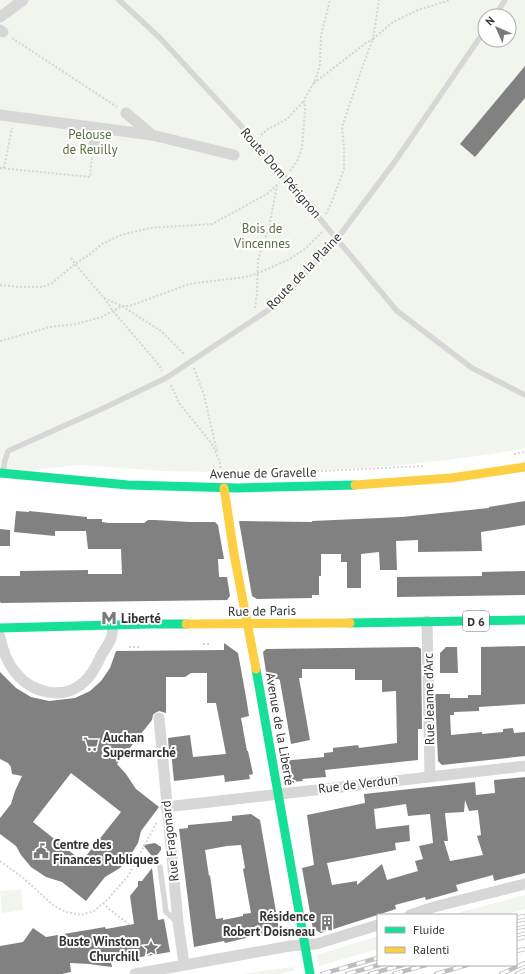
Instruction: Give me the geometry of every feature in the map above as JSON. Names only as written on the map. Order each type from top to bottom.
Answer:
[{"type":"main road","name":"Avenue de Gravelle","points":[[2,473],[128,485],[224,488],[370,485],[452,478],[525,467]]},
{"type":"main road","name":"Avenue de la Liberté","points":[[224,488],[246,624],[279,794],[310,974]]},
{"type":"main road","name":"Rue de Paris","points":[[0,628],[113,625],[525,620]]},
{"type":"street","points":[[0,17],[24,0]]},
{"type":"street","points":[[126,113],[152,135]]},
{"type":"street","points":[[0,115],[152,135],[234,154]]},
{"type":"street","points":[[94,146],[95,128]]},
{"type":"street","name":"Rue Jeanne d'Arc","points":[[427,622],[430,776]]},
{"type":"street","points":[[0,637],[10,665],[21,679],[40,690],[56,693],[75,688],[84,682],[92,673],[112,638],[113,625]]},
{"type":"street","name":"Rue Fragonard","points":[[159,718],[166,807],[184,964]]},
{"type":"street","name":"Rue de Verdun","points":[[166,807],[525,766]]},
{"type":"street","points":[[413,914],[434,907],[525,884]]},
{"type":"street","points":[[135,974],[290,946],[306,950],[320,943],[377,925]]},
{"type":"lane","name":"Route Dom Pérignon","points":[[119,0],[160,38],[254,140],[396,311],[472,368],[525,395]]},
{"type":"lane","name":"Route de la Plaine","points":[[2,473],[4,460],[8,451],[166,378],[276,304],[337,239],[396,160],[477,42]]},
{"type":"lane","points":[[160,867],[166,912],[178,922]]},
{"type":"path","points":[[322,221],[331,204],[344,169],[342,127],[373,39],[379,0]]},
{"type":"path","points":[[314,83],[373,39],[393,22],[418,10],[450,0]]},
{"type":"path","points":[[1,31],[126,113]]},
{"type":"path","points":[[254,140],[268,129],[287,119],[304,100]]},
{"type":"path","points":[[4,168],[11,135]]},
{"type":"path","points":[[0,168],[90,177],[94,146]]},
{"type":"path","points":[[257,318],[254,307],[257,294],[256,274],[258,260],[269,227],[278,185]]},
{"type":"path","points":[[0,341],[50,327],[76,324],[102,316],[122,306],[129,306],[189,284],[245,277],[256,274],[288,260],[305,249],[327,227]]},
{"type":"path","points":[[71,258],[104,298],[112,311]]},
{"type":"path","points":[[0,285],[43,287],[52,283],[75,264]]},
{"type":"path","points":[[512,454],[525,452]]},
{"type":"path","points":[[218,457],[221,475]]},
{"type":"path","name":"Avenue de Gravelle","points":[[278,473],[429,466]]},
{"type":"path","points":[[202,644],[210,644]]},
{"type":"path","points":[[129,647],[141,647]]},
{"type":"path","points":[[0,861],[22,877],[54,906],[66,912],[81,914],[94,911],[128,876],[160,817]]},
{"type":"path","points":[[103,903],[130,925]]},
{"type":"green space","name":"Bois de Vincennes","points":[[0,0],[525,0],[525,448],[448,460],[331,469],[253,471],[214,470],[215,472],[162,471],[80,465],[0,474]]},
{"type":"green space","points":[[21,889],[23,910],[2,913],[0,891]]},
{"type":"green space","points":[[525,895],[525,909],[508,914],[454,914]]},
{"type":"green space","points":[[377,936],[377,949],[319,966],[317,955]]},
{"type":"green space","points":[[293,967],[295,970],[280,974],[241,974]]},
{"type":"building","points":[[525,66],[525,98],[475,157],[460,144]]},
{"type":"building","points":[[525,501],[525,525],[481,532],[482,551],[418,552],[418,540],[396,541],[397,570],[380,570],[379,552],[361,554],[361,588],[347,588],[347,562],[341,562],[341,554],[321,554],[319,595],[312,595],[312,598],[257,599],[252,596],[239,521],[312,522],[402,517],[489,508]]},
{"type":"building","points":[[16,511],[87,517],[87,519],[102,519],[102,522],[109,523],[144,523],[148,520],[215,522],[218,525],[224,559],[218,559],[219,577],[227,577],[230,596],[227,600],[1,603],[0,576],[20,576],[20,571],[88,570],[88,574],[122,574],[121,549],[88,549],[86,531],[55,531],[55,536],[14,532]]},
{"type":"building","points":[[0,529],[10,530],[10,546],[0,546]]},
{"type":"building","points":[[525,571],[525,595],[397,597],[397,577],[482,576],[482,572]]},
{"type":"building","points":[[224,643],[238,653],[249,716],[241,718],[253,774],[249,775],[250,779],[225,782],[224,775],[174,781],[168,738],[190,735],[193,757],[226,754],[216,703],[207,703],[207,673],[191,673],[185,677],[166,677],[166,713],[159,711],[153,715],[152,720],[117,764],[136,789],[159,807],[141,831],[138,843],[130,856],[120,868],[105,877],[86,901],[62,882],[46,877],[31,867],[16,846],[0,834],[0,818],[11,804],[22,776],[12,774],[11,767],[8,763],[0,759],[0,672],[16,688],[31,697],[49,701],[75,698],[90,691],[101,681],[110,668],[116,651],[224,650]],"holes":[[[71,773],[121,812],[82,861],[33,822]]]},
{"type":"building","points":[[525,646],[525,704],[479,707],[479,711],[454,712],[454,715],[450,715],[451,735],[482,732],[482,734],[503,732],[503,729],[513,728],[514,733],[525,732],[525,756],[442,765],[438,761],[435,694],[450,694],[450,698],[468,698],[468,695],[481,695],[481,647]]},
{"type":"building","points":[[418,647],[421,649],[422,729],[418,729],[418,760],[325,770],[326,777],[302,779],[303,781],[290,782],[285,779],[282,761],[324,757],[324,753],[333,752],[333,748],[358,745],[359,748],[397,743],[396,691],[382,692],[382,680],[355,680],[355,669],[302,669],[302,678],[299,678],[310,740],[291,744],[280,681],[279,679],[267,679],[263,652],[266,649]]},
{"type":"building","points":[[446,647],[457,647],[458,673],[440,673],[440,653]]},
{"type":"building","points":[[525,777],[525,873],[494,881],[493,875],[456,885],[458,891],[426,900],[425,897],[395,905],[396,909],[321,933],[313,929],[302,868],[314,865],[307,815],[365,803],[364,794],[475,782],[476,795],[495,793],[494,780]],"holes":[[[465,800],[469,811],[478,810],[481,835],[477,836],[483,855],[450,861],[444,841],[448,841],[445,813],[464,812]],[[406,804],[408,816],[430,814],[433,843],[419,846],[423,859],[415,861],[418,871],[387,880],[382,864],[357,885],[357,881],[332,885],[327,863],[396,850],[395,843],[410,841],[409,825],[376,829],[374,809]]]},
{"type":"building","points":[[251,814],[260,820],[279,929],[277,935],[264,934],[225,943],[224,941],[194,947],[179,829],[188,828],[188,825],[232,821],[232,816]],"holes":[[[241,845],[245,868],[243,869],[251,913],[223,920],[223,918],[216,919],[205,850]]]},
{"type":"building","points":[[155,843],[161,847],[161,850],[157,855],[152,856],[143,845]]},
{"type":"building","points":[[152,868],[158,920],[164,919],[170,952],[111,962],[112,967],[70,963],[71,972],[62,974],[0,974],[0,946],[23,942],[33,928],[46,937],[105,927],[106,929],[134,924],[130,896],[138,886],[138,881],[142,881]]},
{"type":"railway","points":[[517,918],[525,916]]},
{"type":"railway","points":[[517,925],[525,923]]},
{"type":"railway","points":[[517,932],[525,930]]},
{"type":"railway","points":[[517,939],[525,937]]},
{"type":"railway","points":[[517,951],[525,949]]},
{"type":"railway","points":[[322,974],[377,958]]},
{"type":"railway","points":[[501,974],[525,963]]},
{"type":"railway","points":[[347,974],[377,966]]},
{"type":"railway","points":[[370,974],[399,966]]},
{"type":"railway","points":[[394,974],[422,966]]},
{"type":"railway","points":[[436,974],[464,966]]},
{"type":"railway","points":[[517,974],[525,970]]},
{"type":"traffic: fast","points":[[0,473],[128,485],[238,488],[355,485]]},
{"type":"traffic: fast","points":[[350,623],[525,620]]},
{"type":"traffic: fast","points":[[0,628],[186,624]]},
{"type":"traffic: fast","points":[[256,669],[310,974]]},
{"type":"traffic: slow","points":[[355,485],[451,478],[525,467]]},
{"type":"traffic: slow","points":[[224,488],[234,554],[256,669]]},
{"type":"traffic: slow","points":[[186,624],[350,623]]},
{"type":"place","name":"Liberté","points":[[109,618]]},
{"type":"place","name":"Auchan Supermarché","points":[[91,744]]},
{"type":"place","name":"Centre des Finances Publiques","points":[[41,851]]},
{"type":"place","name":"Résidence Robert Doisneau","points":[[327,923]]},
{"type":"place","name":"Buste Winston Churchill","points":[[151,948]]},
{"type":"park label","name":"Pelouse de Reuilly","points":[[90,142]]}]
